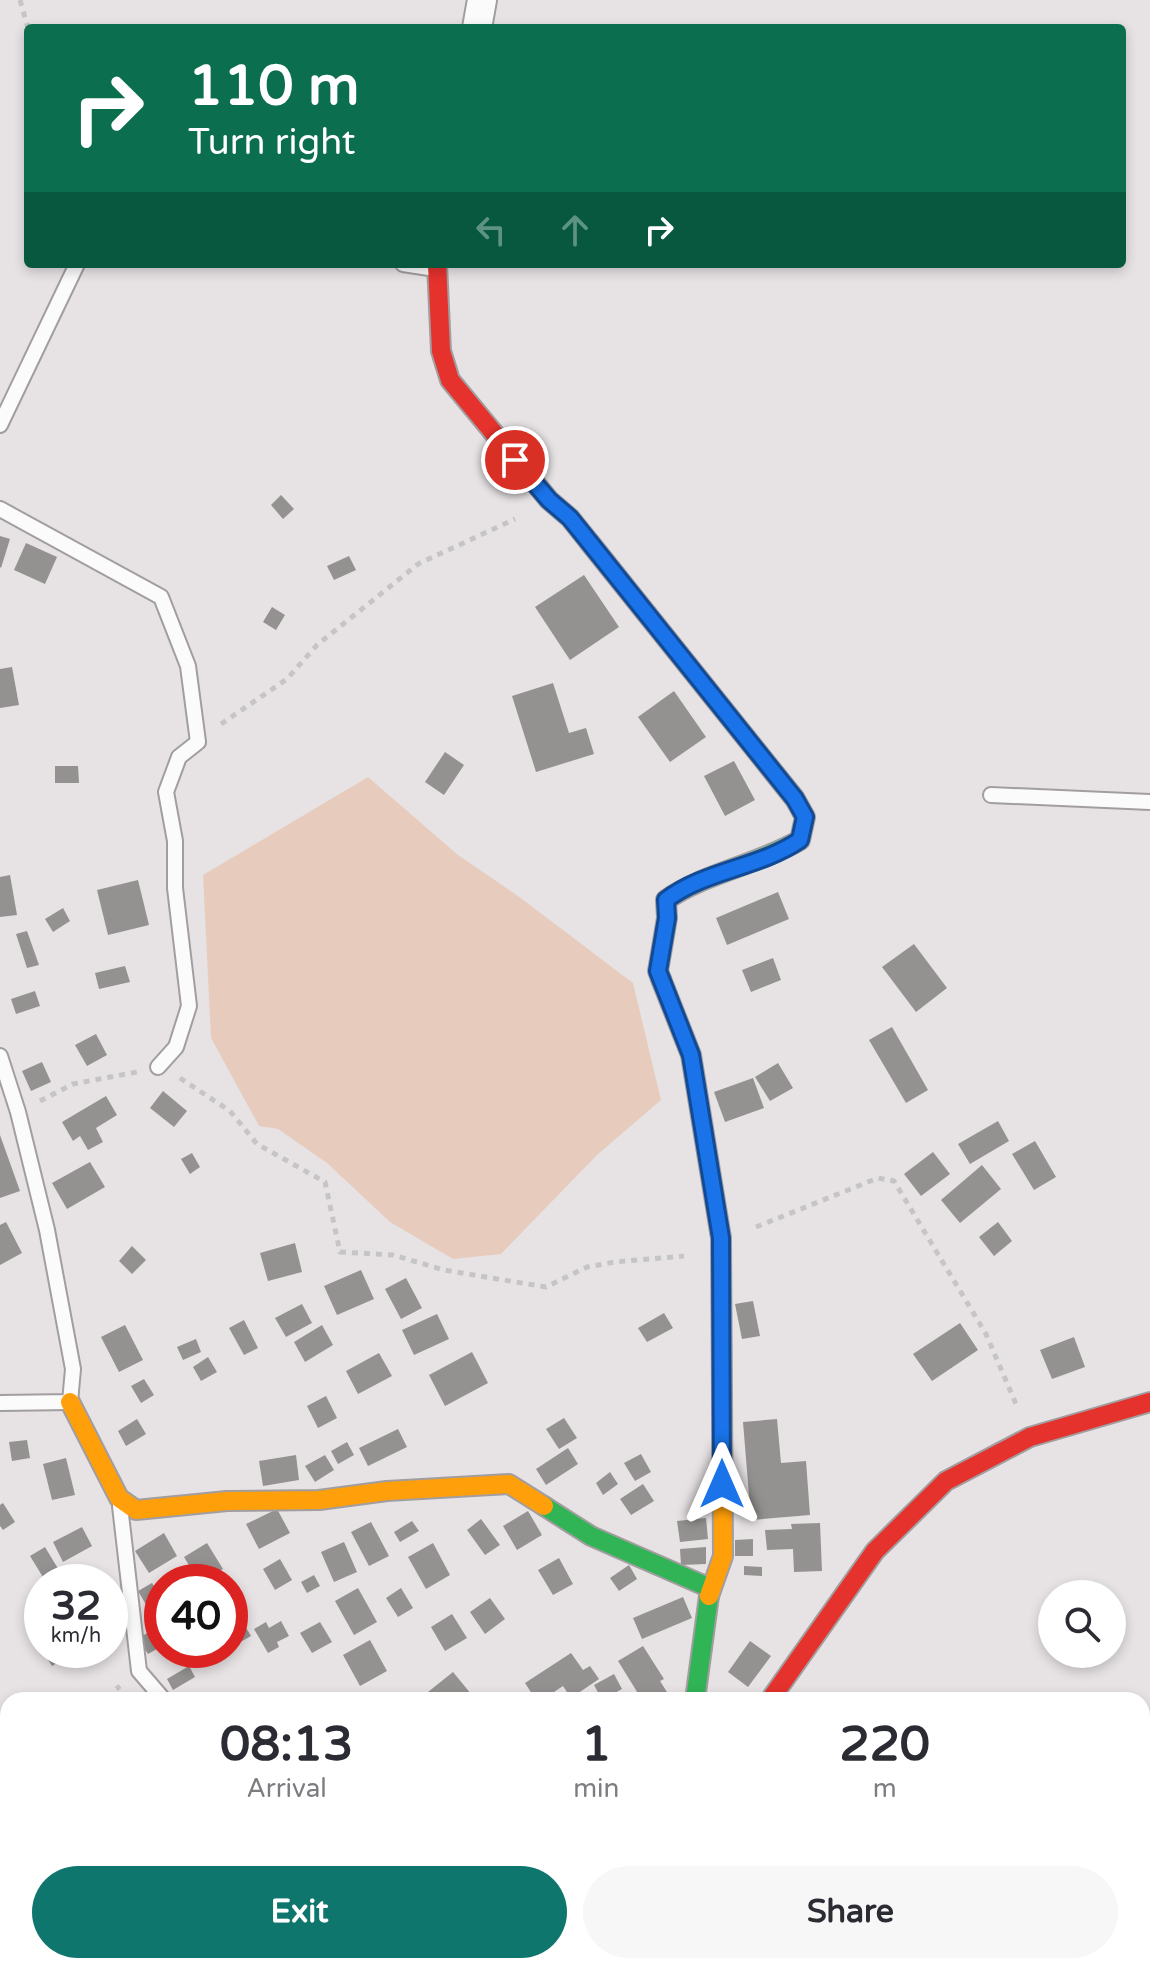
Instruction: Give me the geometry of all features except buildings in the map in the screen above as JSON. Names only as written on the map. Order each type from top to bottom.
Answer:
[{"type":"street","points":[[478,24],[482,0]]},
{"type":"street","points":[[436,268],[441,351],[450,380],[549,500],[570,518],[795,799],[805,817],[800,840],[784,851],[682,888],[666,900],[667,918],[658,971],[691,1055],[721,1246],[723,1556],[710,1588],[696,1692]]},
{"type":"street","points":[[70,1402],[119,1498],[136,1510],[227,1501],[319,1500],[387,1491],[509,1484],[591,1536],[710,1588]]},
{"type":"street","points":[[776,1692],[875,1551],[946,1481],[1030,1437],[1150,1402]]},
{"type":"lane","points":[[0,425],[75,268]]},
{"type":"lane","points":[[0,509],[161,597],[188,666],[198,742],[179,757],[166,792],[175,841],[176,910],[189,1006],[176,1047],[158,1067]]},
{"type":"lane","points":[[991,795],[1150,802]]},
{"type":"lane","points":[[0,1056],[18,1112],[47,1230],[73,1369],[70,1402],[0,1403]]},
{"type":"lane","points":[[119,1498],[139,1671],[157,1692]]},
{"type":"path","points":[[20,0],[27,24]]},
{"type":"path","points":[[198,742],[287,679],[317,645],[418,564],[495,530],[549,500]]},
{"type":"path","points":[[18,1112],[73,1084],[158,1067],[186,1081],[230,1111],[257,1144],[325,1182],[340,1252],[393,1255],[444,1270],[546,1287],[587,1267],[721,1246],[878,1178],[894,1181],[986,1334],[1030,1437]]},
{"type":"shaded area","points":[[368,777],[458,855],[633,983],[661,1100],[597,1155],[501,1254],[453,1259],[390,1222],[327,1163],[278,1129],[259,1126],[211,1038],[203,875]]},
{"type":"traffic: fast","points":[[590,543],[795,799],[805,817],[800,840],[698,882],[666,900],[667,918],[658,971],[661,979]]},
{"type":"traffic: fast","points":[[544,1506],[591,1536],[710,1588]]},
{"type":"traffic: fast","points":[[696,1692],[709,1596]]},
{"type":"traffic: slow","points":[[661,979],[691,1055],[721,1238],[723,1556],[709,1596]]},
{"type":"traffic: slow","points":[[70,1402],[119,1498],[136,1510],[227,1501],[319,1500],[387,1491],[509,1484],[544,1506]]},
{"type":"traffic: jam","points":[[437,268],[441,351],[450,380],[549,500],[570,518],[590,543]]},
{"type":"traffic: jam","points":[[776,1692],[875,1551],[946,1481],[1030,1437],[1150,1402]]},
{"type":"route","points":[[515,460],[549,500],[570,518],[795,799],[805,817],[800,840],[784,851],[682,888],[666,900],[667,918],[658,971],[691,1055],[721,1238],[722,1484]]}]
